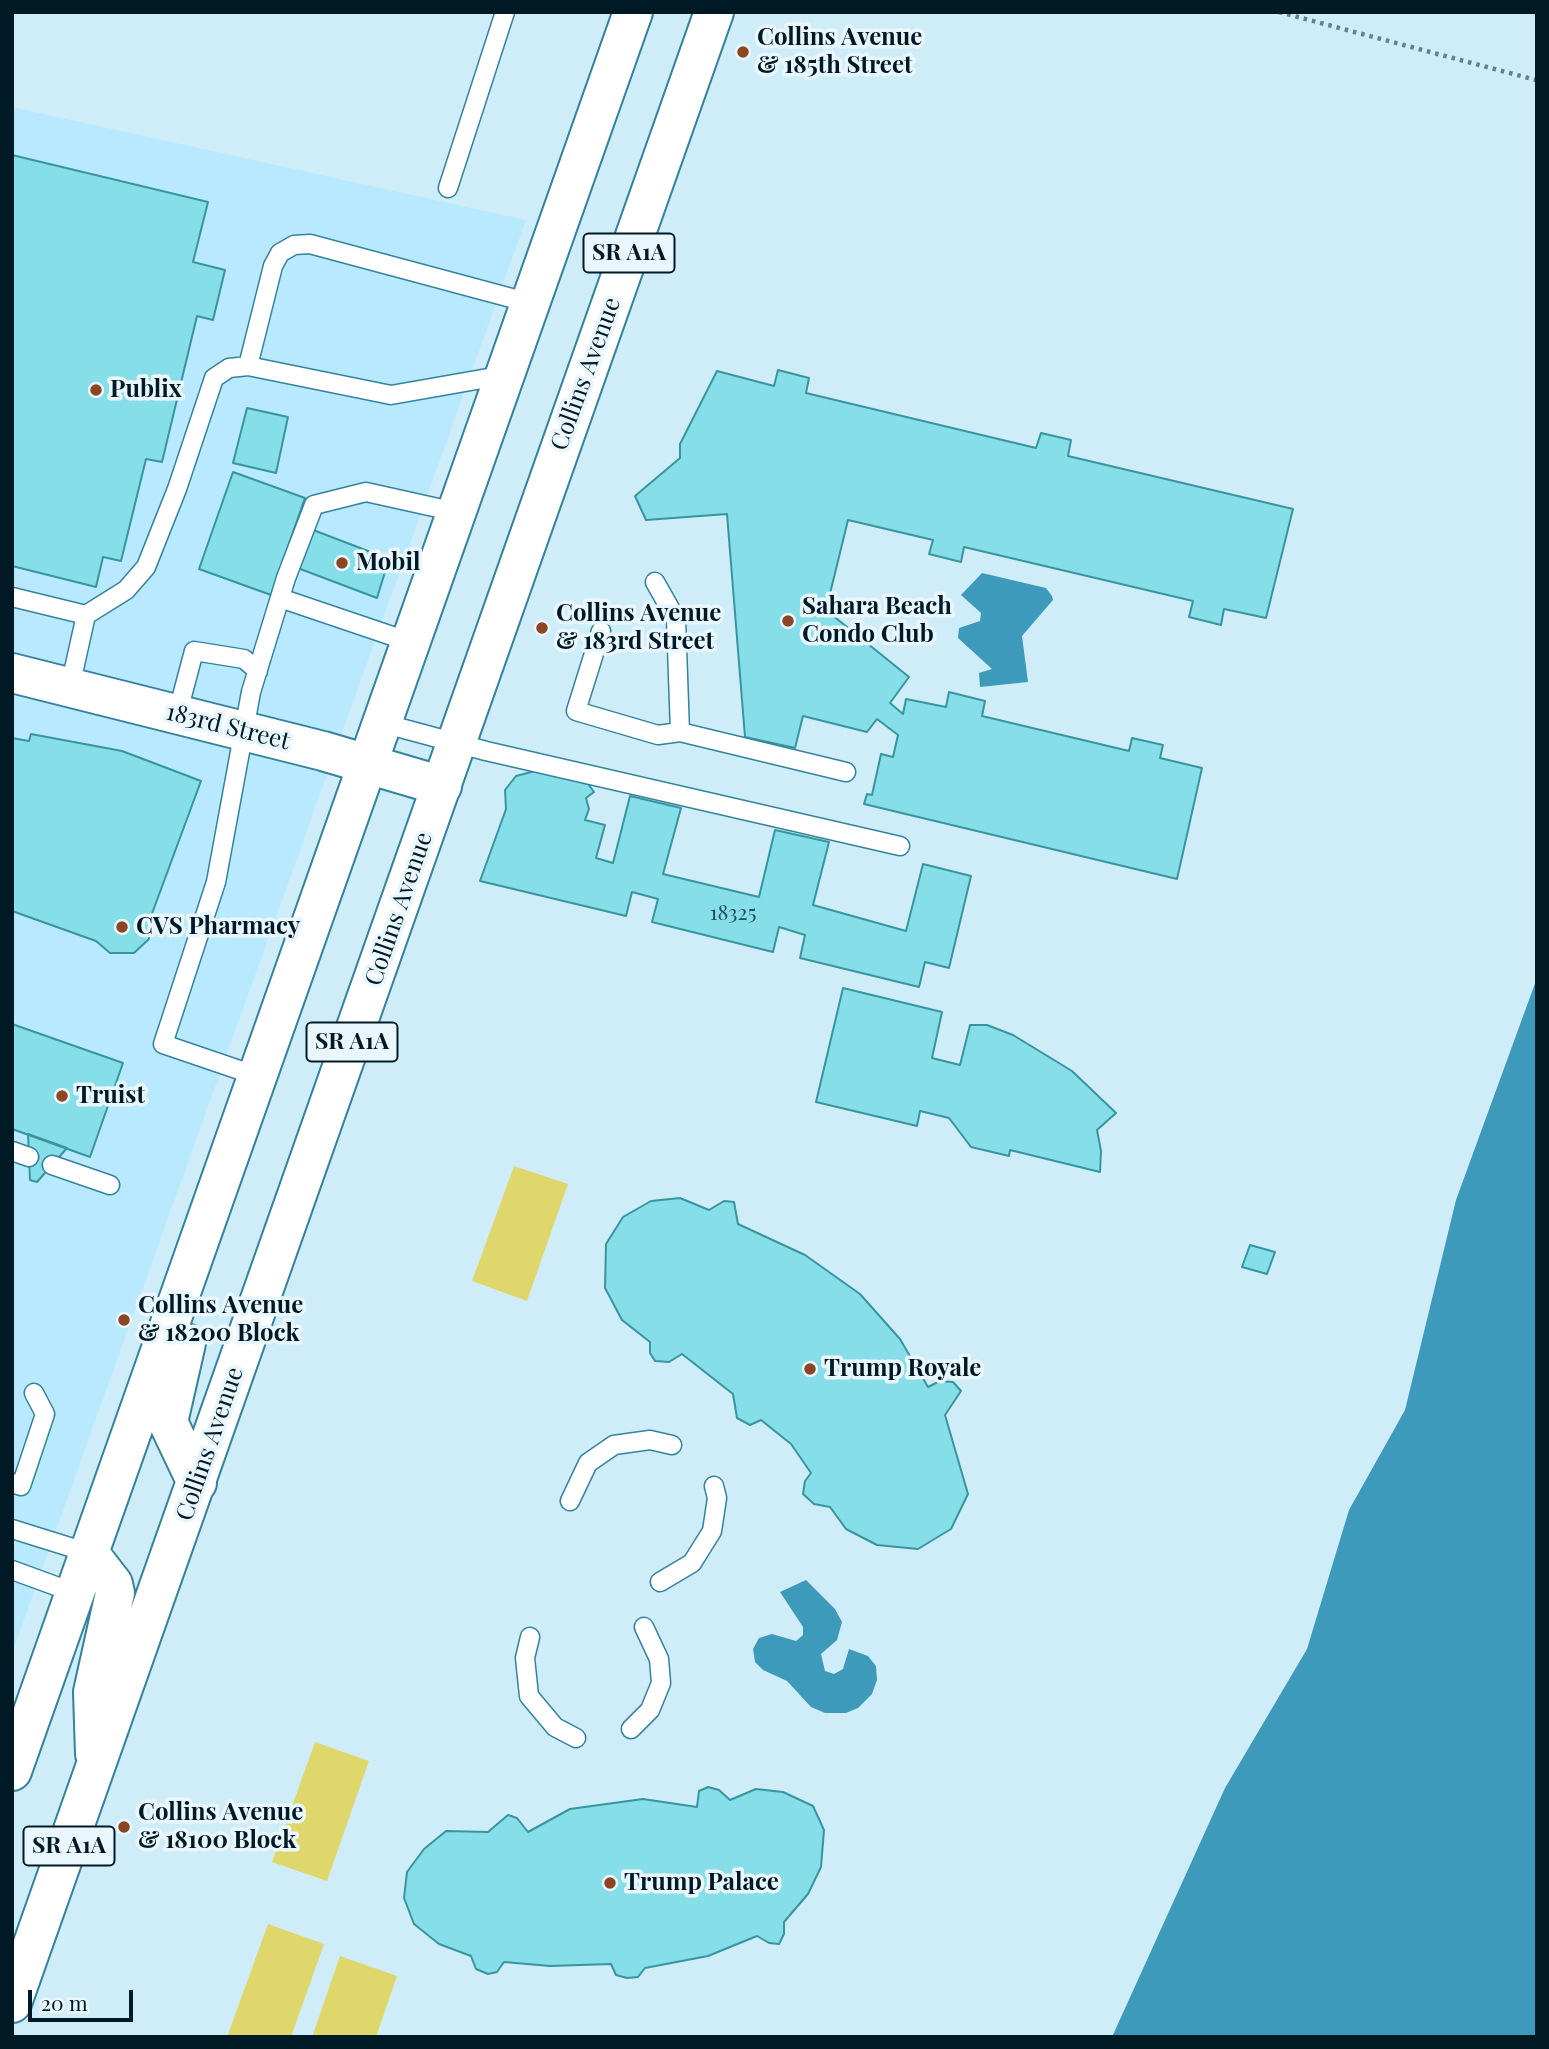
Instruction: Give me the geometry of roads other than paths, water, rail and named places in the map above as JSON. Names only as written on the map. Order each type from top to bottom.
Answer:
[{"type":"main road","name":"SR A1A","points":[[12,1771],[633,12]]},
{"type":"main road","name":"Collins Avenue","points":[[12,2003],[97,1770],[714,12]]},
{"type":"main road","name":"183rd Street","points":[[12,673],[244,731],[442,786]]},
{"type":"main road","points":[[194,1258],[188,1332],[168,1422],[197,1483]]},
{"type":"main road","points":[[89,1553],[113,1584],[115,1593],[93,1692],[91,1712],[97,1770]]},
{"type":"lane","points":[[448,188],[505,12]]},
{"type":"lane","points":[[248,366],[273,266],[280,253],[293,245],[310,244],[530,303]]},
{"type":"lane","points":[[70,687],[86,615],[126,590],[146,567],[177,489],[214,378],[229,368],[248,366],[391,395],[505,375]]},
{"type":"lane","points":[[257,1076],[163,1044],[216,882],[244,731],[258,671],[280,598],[314,505],[366,492],[456,512]]},
{"type":"lane","points":[[655,582],[676,619],[680,732]]},
{"type":"lane","points":[[12,597],[86,615]]},
{"type":"lane","points":[[280,598],[410,642]]},
{"type":"lane","points":[[601,631],[576,711],[658,735],[680,732],[846,772]]},
{"type":"lane","points":[[177,715],[194,651],[244,659],[258,671]]},
{"type":"lane","points":[[382,723],[457,743],[900,846]]},
{"type":"lane","points":[[52,1164],[110,1185]]},
{"type":"lane","points":[[12,1482],[22,1486],[45,1414],[34,1393]]},
{"type":"lane","points":[[570,1501],[588,1463],[614,1445],[650,1440],[672,1445]]},
{"type":"lane","points":[[660,1582],[692,1563],[712,1531],[717,1498],[714,1486]]},
{"type":"lane","points":[[12,1529],[89,1553]]},
{"type":"lane","points":[[12,1570],[75,1593]]},
{"type":"lane","points":[[631,1729],[650,1710],[661,1684],[659,1659],[645,1627]]},
{"type":"lane","points":[[530,1637],[525,1658],[529,1696],[555,1727],[576,1738]]},
{"type":"place","name":"Collins Avenue & 185th Street","points":[[743,52]]},
{"type":"place","name":"Publix","points":[[96,390]]},
{"type":"place","name":"Mobil","points":[[342,563]]},
{"type":"place","name":"Sahara Beach Condo Club","points":[[788,621]]},
{"type":"place","name":"Collins Avenue & 183rd Street","points":[[542,628]]},
{"type":"place","name":"CVS Pharmacy","points":[[122,927]]},
{"type":"place","name":"Truist","points":[[62,1096]]},
{"type":"place","name":"Collins Avenue & 18200 Block","points":[[124,1320]]},
{"type":"place","name":"Trump Royale","points":[[810,1369]]},
{"type":"place","name":"Collins Avenue & 18100 Block","points":[[124,1827]]},
{"type":"place","name":"Trump Palace","points":[[610,1883]]}]
